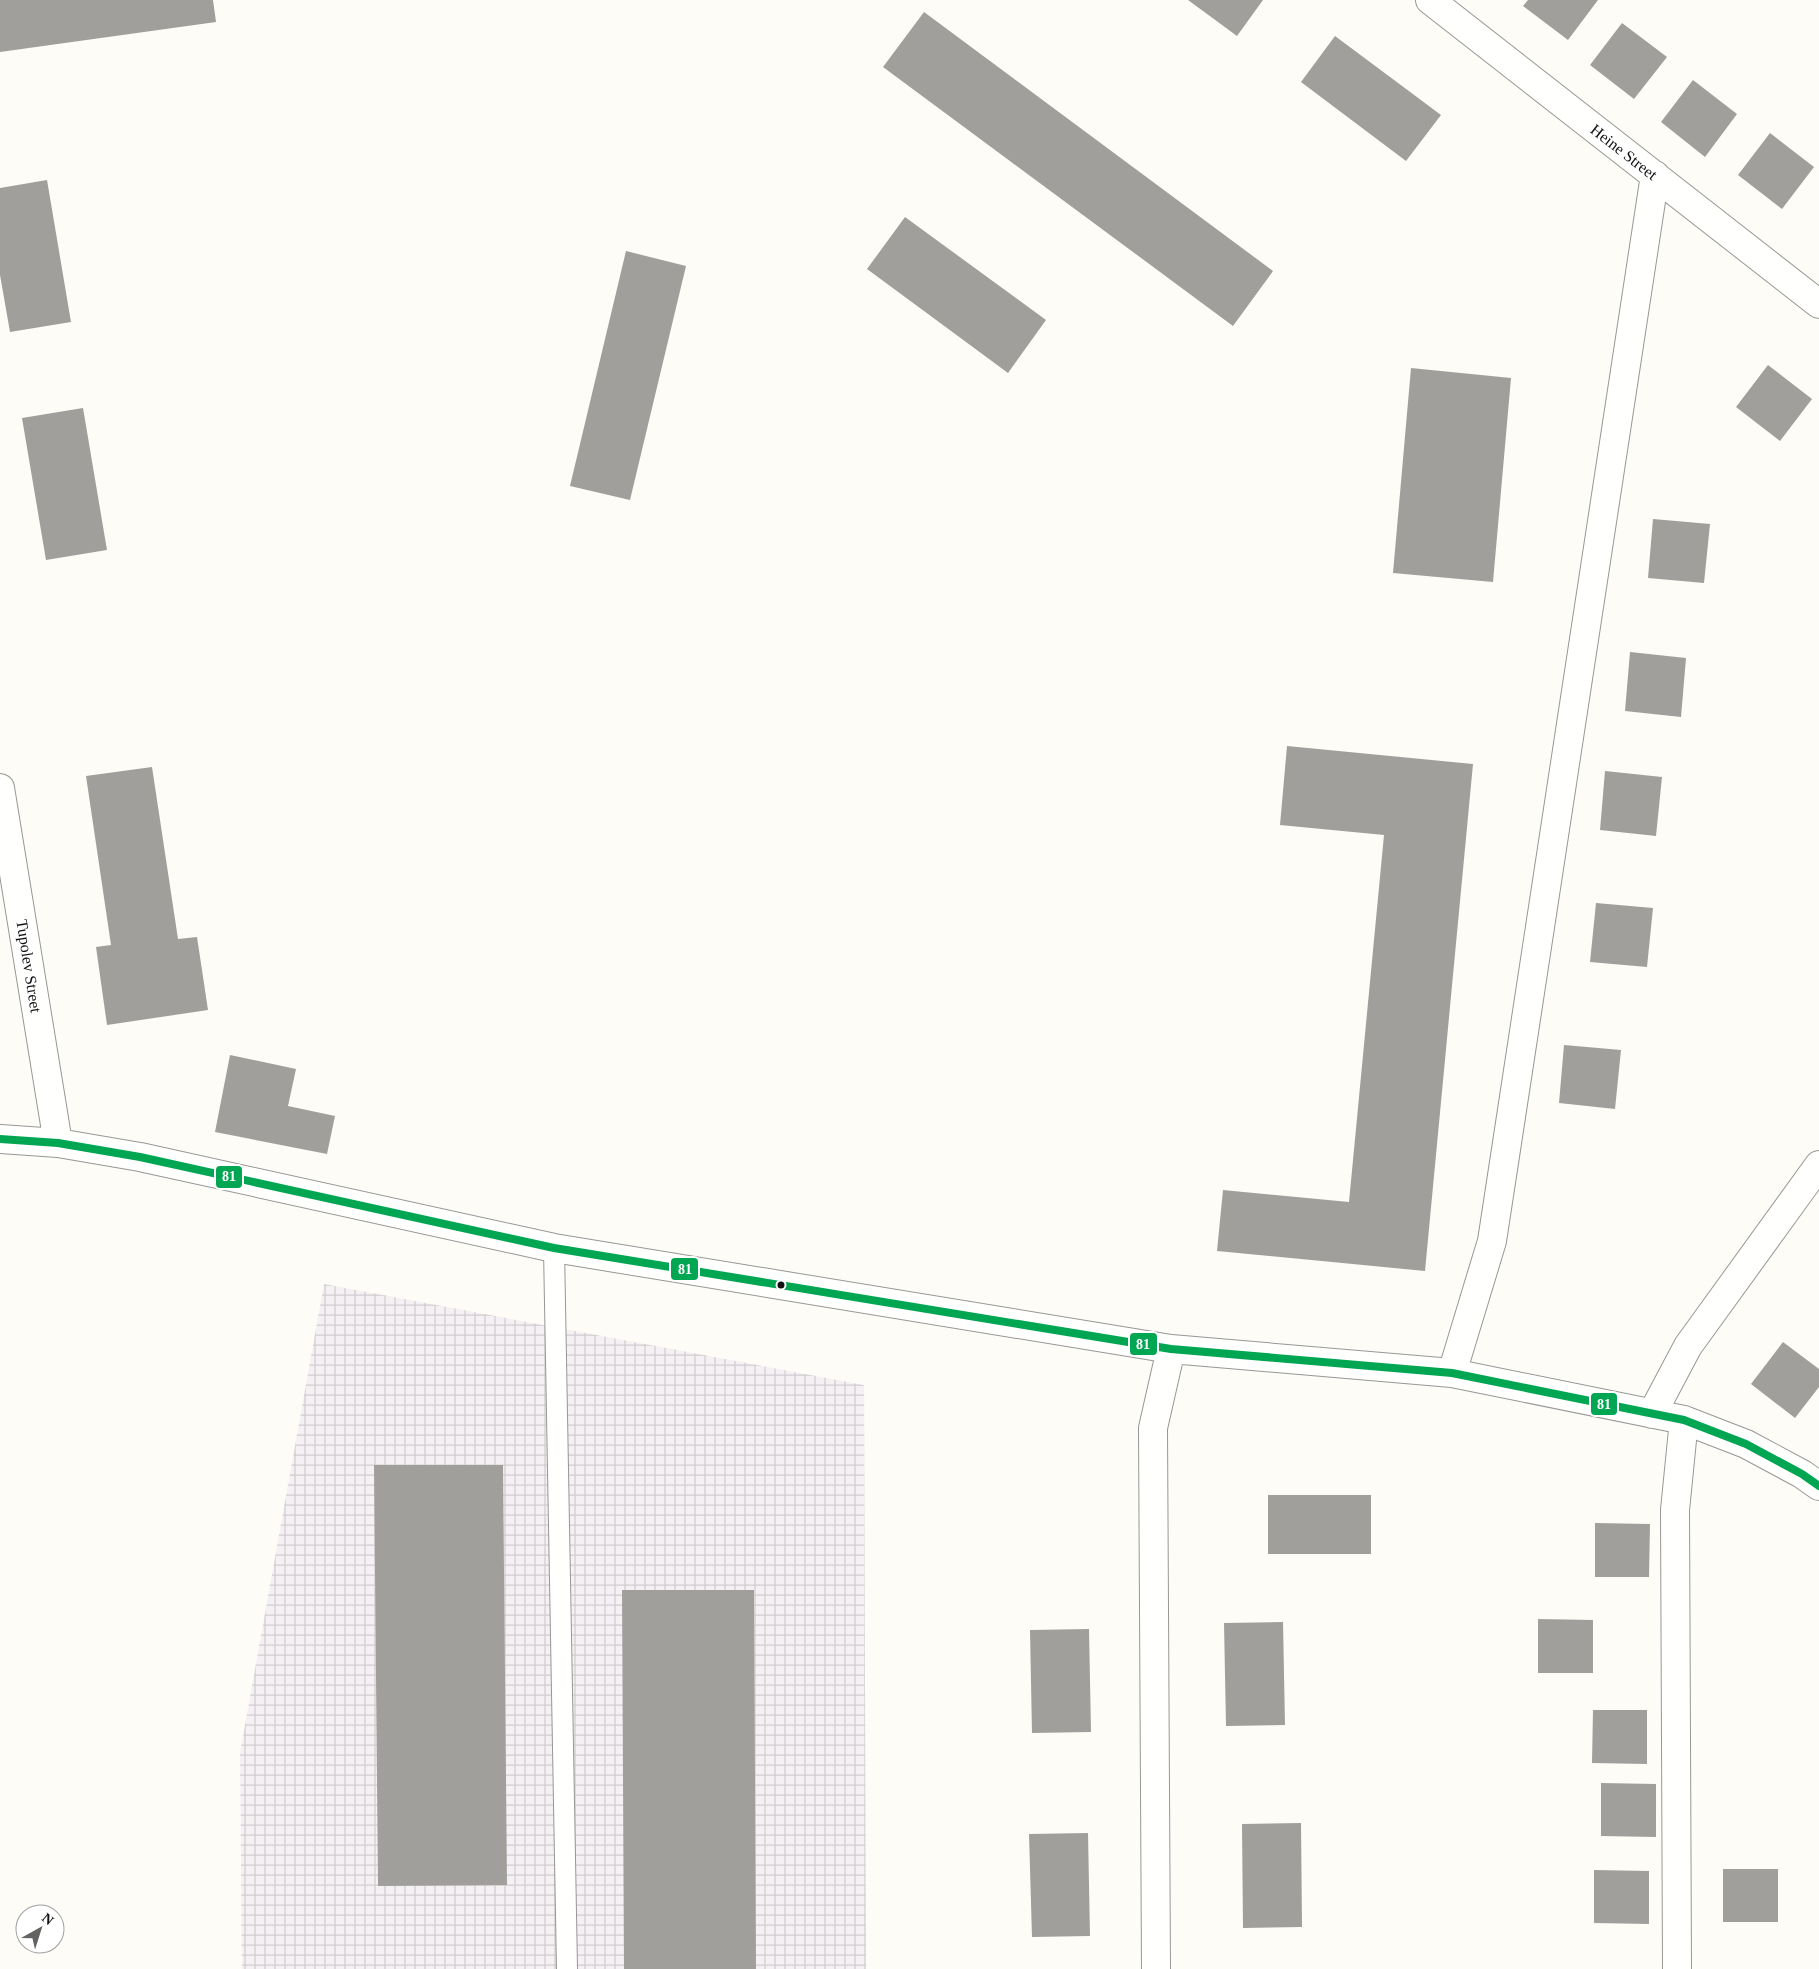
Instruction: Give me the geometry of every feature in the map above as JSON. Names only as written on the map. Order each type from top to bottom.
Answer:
[{"type":"street","name":"Heine Street","points":[[1430,0],[1819,304]]},
{"type":"street","points":[[1452,1373],[1492,1241],[1655,176]]},
{"type":"street","name":"Tupolev Street","points":[[0,788],[58,1143]]},
{"type":"street","points":[[0,1139],[58,1143],[140,1157],[554,1248],[1170,1349],[1452,1373],[1684,1420],[1746,1444],[1802,1474],[1819,1486]]},
{"type":"street","points":[[1652,1414],[1688,1346],[1819,1165]]},
{"type":"street","points":[[1156,1969],[1153,1428],[1170,1349]]},
{"type":"street","points":[[1677,1969],[1675,1510],[1684,1420]]},
{"type":"lane","points":[[554,1248],[567,1969]]},
{"type":"shaded area","points":[[324,1284],[864,1385],[866,1969],[242,1969],[240,1753]]},
{"type":"building","points":[[0,0],[213,0],[216,22],[0,52]]},
{"type":"building","points":[[1188,0],[1263,0],[1237,36]]},
{"type":"building","points":[[1528,0],[1598,0],[1568,40],[1523,6]]},
{"type":"building","points":[[924,12],[1273,271],[1233,326],[883,67]]},
{"type":"building","points":[[1622,23],[1667,57],[1634,99],[1590,65]]},
{"type":"building","points":[[1335,36],[1441,115],[1406,161],[1301,82]]},
{"type":"building","points":[[1693,80],[1737,114],[1705,157],[1661,122]]},
{"type":"building","points":[[1770,133],[1814,167],[1782,209],[1738,175]]},
{"type":"building","points":[[47,180],[71,322],[10,332],[0,275],[0,188]]},
{"type":"building","points":[[905,217],[1046,320],[1008,373],[867,269]]},
{"type":"building","points":[[626,251],[686,266],[630,500],[570,486]]},
{"type":"building","points":[[1768,365],[1812,399],[1780,441],[1736,407]]},
{"type":"building","points":[[1411,368],[1511,378],[1493,582],[1393,573]]},
{"type":"building","points":[[83,408],[107,550],[46,560],[22,418]]},
{"type":"building","points":[[1653,519],[1710,524],[1704,583],[1648,578]]},
{"type":"building","points":[[1630,652],[1686,658],[1681,717],[1625,711]]},
{"type":"building","points":[[1287,746],[1473,764],[1425,1271],[1217,1251],[1223,1190],[1349,1202],[1384,835],[1280,825]]},
{"type":"building","points":[[152,767],[178,939],[197,937],[208,1010],[107,1025],[96,947],[111,945],[86,776]]},
{"type":"building","points":[[1605,771],[1662,777],[1656,836],[1600,830]]},
{"type":"building","points":[[1596,903],[1653,908],[1647,967],[1590,962]]},
{"type":"building","points":[[1564,1045],[1621,1050],[1615,1109],[1559,1103]]},
{"type":"building","points":[[230,1055],[296,1069],[288,1106],[335,1116],[327,1154],[215,1132]]},
{"type":"building","points":[[1783,1342],[1819,1369],[1819,1387],[1795,1418],[1751,1384]]},
{"type":"building","points":[[374,1465],[503,1465],[507,1885],[378,1886]]},
{"type":"building","points":[[1268,1495],[1371,1495],[1371,1554],[1268,1554]]},
{"type":"building","points":[[1595,1523],[1650,1524],[1649,1577],[1595,1577]]},
{"type":"building","points":[[622,1590],[754,1590],[756,1969],[624,1969]]},
{"type":"building","points":[[1538,1619],[1593,1620],[1593,1673],[1538,1673]]},
{"type":"building","points":[[1283,1622],[1285,1725],[1226,1726],[1224,1623]]},
{"type":"building","points":[[1089,1629],[1091,1732],[1032,1733],[1030,1630]]},
{"type":"building","points":[[1593,1710],[1647,1710],[1647,1764],[1592,1763]]},
{"type":"building","points":[[1601,1783],[1656,1784],[1656,1837],[1601,1836]]},
{"type":"building","points":[[1301,1823],[1302,1927],[1243,1928],[1242,1824]]},
{"type":"building","points":[[1088,1833],[1090,1936],[1032,1937],[1029,1834]]},
{"type":"building","points":[[1723,1869],[1778,1869],[1778,1922],[1723,1922]]},
{"type":"building","points":[[1594,1870],[1649,1871],[1649,1924],[1594,1923]]},
{"type":"transit line","name":"81","points":[[0,1139],[58,1143],[140,1157],[554,1248],[1171,1349],[1452,1373],[1684,1420],[1746,1444],[1802,1474],[1819,1486]]}]
